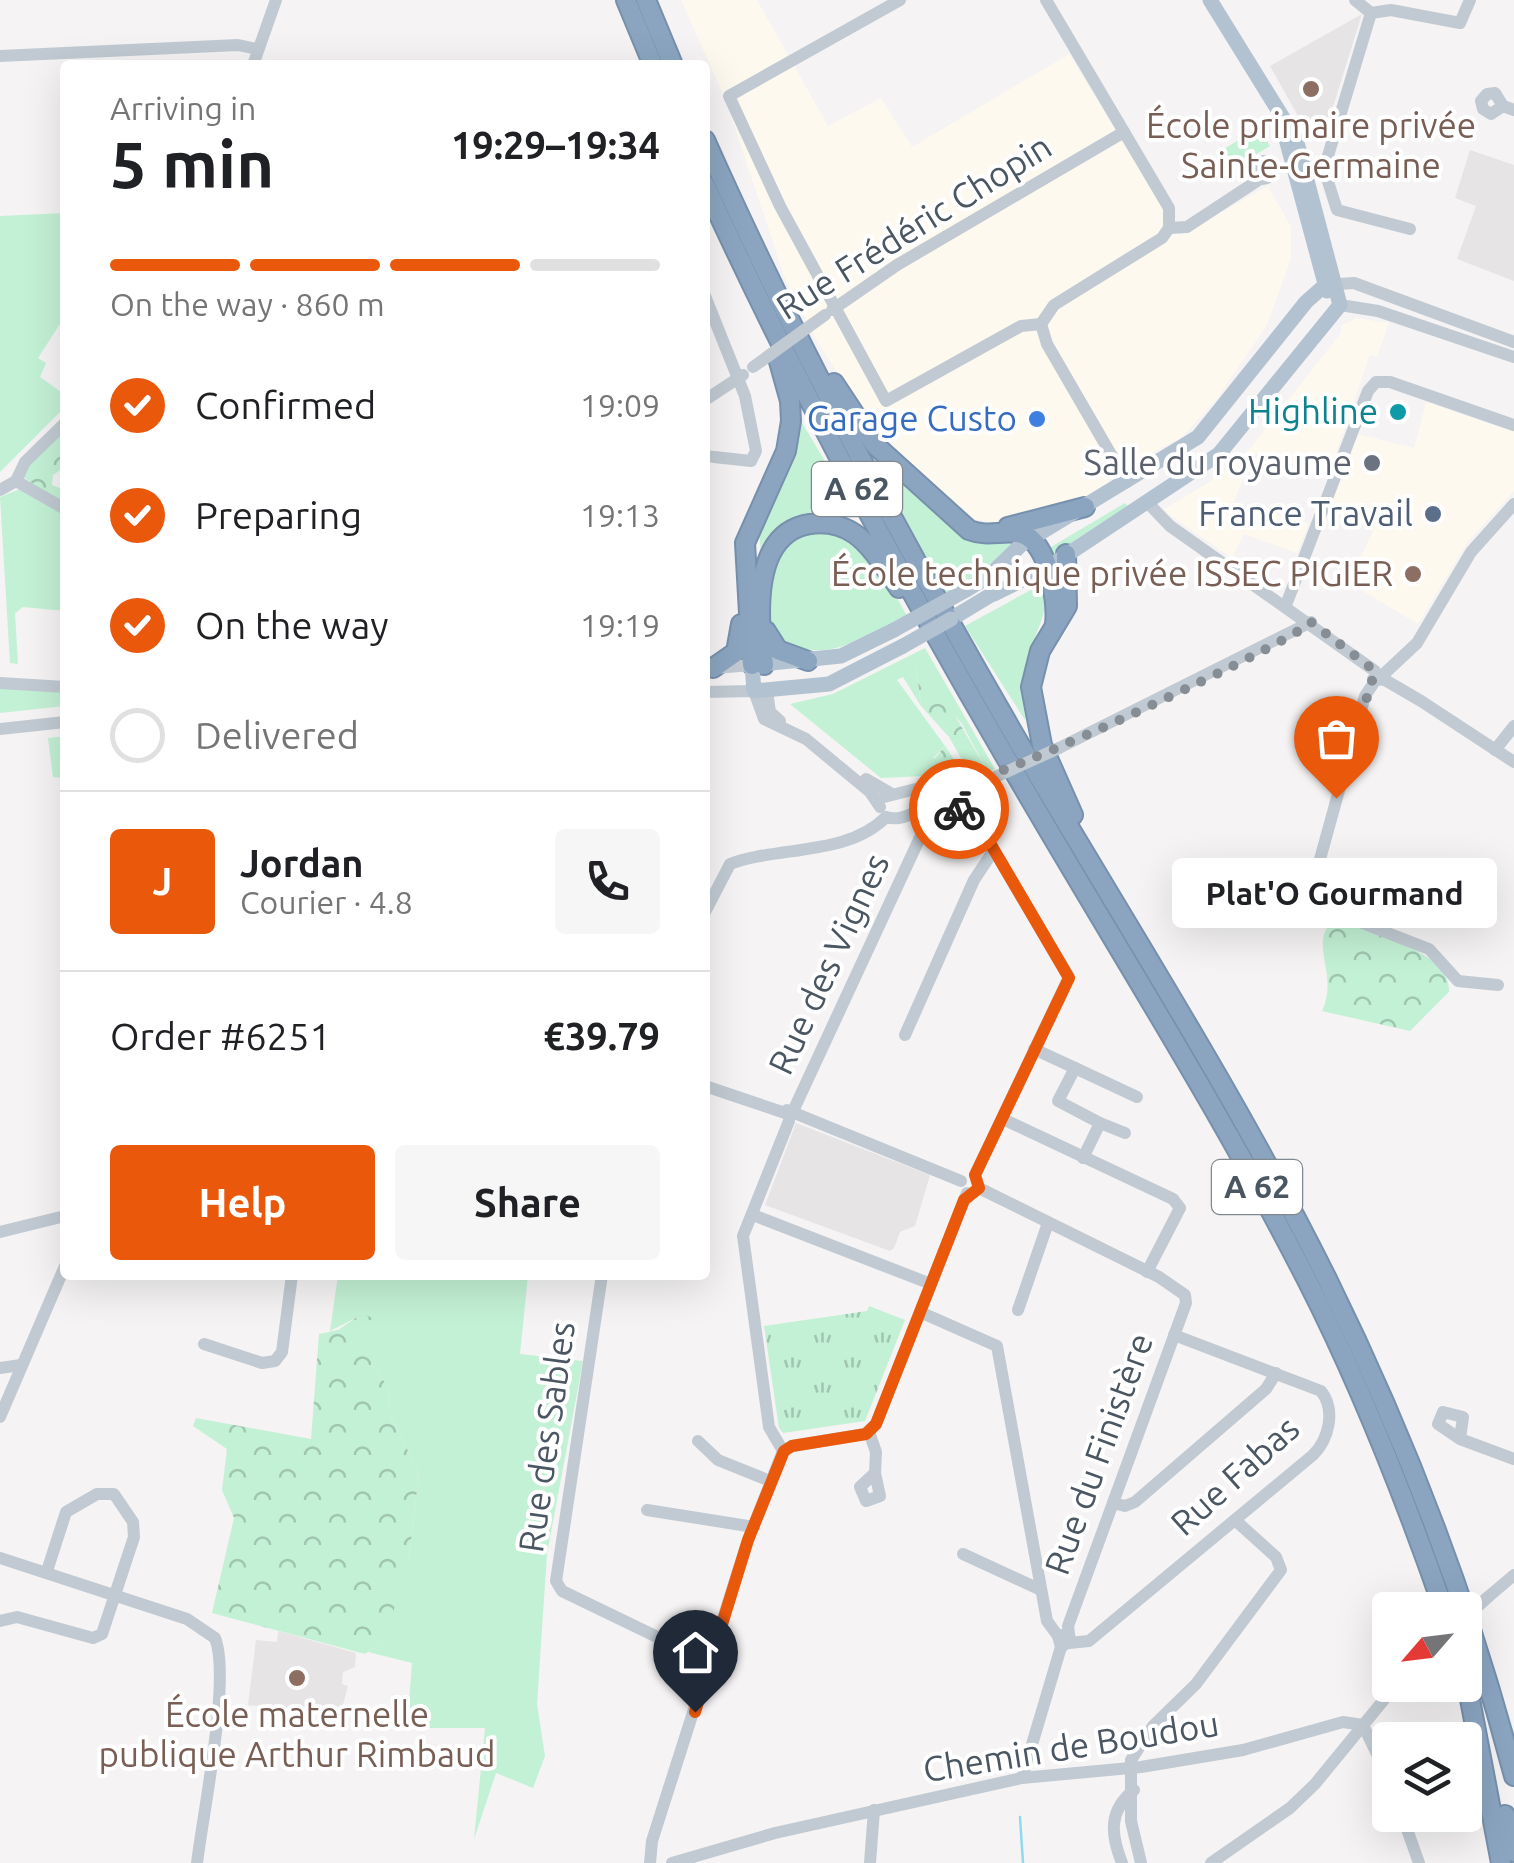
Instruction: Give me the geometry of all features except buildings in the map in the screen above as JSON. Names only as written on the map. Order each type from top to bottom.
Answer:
[{"type":"highway","points":[[626,0],[651,60]]},
{"type":"highway","points":[[646,0],[670,60]]},
{"type":"highway","name":"A 62","points":[[710,152],[876,488],[1326,1277],[1390,1414],[1457,1592]]},
{"type":"highway","points":[[725,186],[852,415],[882,452],[963,524],[978,533],[1018,533],[1030,540],[1057,595],[1055,624]]},
{"type":"highway","name":"A 62","points":[[710,196],[764,312],[895,562],[1234,1144],[1308,1281],[1401,1488],[1438,1592]]},
{"type":"highway","points":[[758,665],[747,605],[747,535],[786,451],[791,422],[788,390],[764,312]]},
{"type":"highway","points":[[963,524],[1001,528],[1038,523],[1085,507]]},
{"type":"highway","points":[[758,665],[765,567],[782,538],[816,523],[857,535],[899,588],[1007,775],[1023,787]]},
{"type":"highway","points":[[1066,554],[1067,606],[1032,674],[1034,718],[1111,897]]},
{"type":"highway","points":[[710,667],[738,649],[747,605]]},
{"type":"highway","points":[[762,620],[774,646],[808,662]]},
{"type":"highway","points":[[1482,1658],[1514,1739]]},
{"type":"highway","name":"A 62","points":[[1482,1669],[1514,1776]]},
{"type":"highway","points":[[1471,1702],[1501,1863]]},
{"type":"highway","points":[[1473,1702],[1514,1852]]},
{"type":"main road","points":[[1210,0],[1317,178],[1330,284]]},
{"type":"main road","points":[[1272,104],[1340,305],[1235,440],[1066,554],[903,646],[829,684],[761,691],[758,665],[850,654],[966,590],[1030,540],[1198,437],[1306,302],[1330,284]]},
{"type":"street","points":[[254,60],[276,0]]},
{"type":"street","points":[[900,0],[729,96],[831,311],[886,401],[1021,326],[1041,324],[1054,305],[1154,244],[1169,228],[1170,208],[1046,0]]},
{"type":"street","points":[[1355,0],[1371,12],[1390,10],[1460,23],[1470,0]]},
{"type":"street","points":[[1371,12],[1317,178],[1342,213],[1410,229]]},
{"type":"street","points":[[0,56],[238,45],[257,49]]},
{"type":"street","name":"Rue Frédéric Chopin","points":[[710,397],[898,265],[1124,132]]},
{"type":"street","points":[[1169,228],[1187,227],[1253,188],[1260,179]]},
{"type":"street","points":[[1330,284],[1368,288],[1514,342]]},
{"type":"street","points":[[1340,305],[1378,311],[1514,358]]},
{"type":"street","points":[[710,308],[738,378],[755,458],[741,462],[710,457]]},
{"type":"street","points":[[1041,324],[1047,344],[1127,482]]},
{"type":"street","points":[[1286,604],[1368,391],[1376,382],[1390,382],[1514,425]]},
{"type":"street","points":[[0,490],[16,481],[25,462],[60,428]]},
{"type":"street","points":[[16,481],[60,506]]},
{"type":"street","points":[[1147,502],[1170,526],[1286,604],[1380,676],[1514,762]]},
{"type":"street","points":[[1498,985],[1471,986],[1458,981],[1430,949],[1326,909],[1314,895],[1314,881],[1364,696],[1380,676],[1418,643],[1472,552],[1514,504]]},
{"type":"street","points":[[761,691],[762,716],[772,726],[806,739],[870,792],[883,812],[893,819],[925,806],[952,806],[984,782],[1311,622]]},
{"type":"street","points":[[710,668],[758,665]]},
{"type":"street","points":[[0,683],[60,686]]},
{"type":"street","points":[[710,692],[761,691]]},
{"type":"street","points":[[761,691],[772,716],[816,739],[895,794],[906,804],[904,814]]},
{"type":"street","points":[[0,729],[60,723]]},
{"type":"street","points":[[1496,750],[1514,726]]},
{"type":"street","points":[[710,902],[730,864],[871,830],[895,794],[955,778],[969,791],[980,826],[1069,978],[971,1184],[869,1432],[876,1452],[875,1473]]},
{"type":"street","points":[[944,784],[942,796],[980,826]]},
{"type":"street","name":"Rue des Vignes","points":[[784,1451],[769,1427],[743,1245],[791,1115],[923,831],[925,806]]},
{"type":"street","points":[[905,1035],[974,880],[994,850]]},
{"type":"street","points":[[1034,1049],[1136,1097]]},
{"type":"street","points":[[1075,1068],[1058,1101],[1125,1133]]},
{"type":"street","points":[[710,1088],[971,1184],[1147,1272],[1180,1208],[1173,1199],[1003,1119]]},
{"type":"street","points":[[1083,1158],[1100,1122]]},
{"type":"street","points":[[752,1214],[931,1284]]},
{"type":"street","points":[[0,1232],[60,1218]]},
{"type":"street","points":[[1018,1310],[1048,1223]]},
{"type":"street","name":"Rue du Finistère","points":[[1022,1778],[1064,1640],[1174,1336],[1185,1294],[1147,1272]]},
{"type":"street","points":[[0,1417],[60,1277]]},
{"type":"street","points":[[204,1344],[220,1353],[262,1363],[275,1361],[282,1352],[291,1280]]},
{"type":"street","name":"Rue des Sables","points":[[601,1280],[556,1581],[562,1590],[711,1663]]},
{"type":"street","points":[[920,1312],[997,1346],[1047,1621],[1064,1640]]},
{"type":"street","name":"Rue Fabas","points":[[1064,1640],[1089,1641],[1312,1455],[1326,1433],[1326,1396],[1276,1373],[1174,1336]]},
{"type":"street","points":[[0,1368],[21,1365]]},
{"type":"street","points":[[1113,1503],[1125,1506],[1136,1502],[1266,1388],[1276,1373]]},
{"type":"street","points":[[650,1863],[652,1841],[754,1527],[784,1451],[869,1432]]},
{"type":"street","points":[[1460,1439],[1514,1459]]},
{"type":"street","points":[[698,1441],[718,1460],[770,1481]]},
{"type":"street","points":[[0,1621],[3,1616],[17,1617],[93,1638],[102,1634],[134,1537],[132,1522],[114,1494],[96,1494],[66,1512],[47,1571]]},
{"type":"street","points":[[647,1510],[754,1527]]},
{"type":"street","points":[[1141,1863],[1131,1821],[1131,1760],[1153,1726],[1196,1684],[1279,1575],[1276,1557],[1235,1520]]},
{"type":"street","points":[[962,1554],[1041,1590]]},
{"type":"street","points":[[0,1558],[196,1623],[218,1644],[221,1663],[212,1766],[197,1863]]},
{"type":"street","points":[[1482,1604],[1514,1575]]},
{"type":"street","points":[[1210,1863],[1290,1808],[1382,1702]]},
{"type":"street","name":"Chemin de Boudou","points":[[672,1863],[874,1810],[1022,1778],[1132,1768],[1244,1750],[1343,1722],[1363,1726]]},
{"type":"street","points":[[1363,1726],[1372,1736]]},
{"type":"street","points":[[1122,1863],[1113,1818],[1118,1803],[1134,1790]]},
{"type":"street","points":[[870,1863],[874,1810]]},
{"type":"street","points":[[1408,1832],[1419,1863]]},
{"type":"shaded area","points":[[681,0],[757,0],[828,126],[881,98],[912,147],[1069,54],[1180,235],[1268,186],[1291,227],[1291,259],[1267,325],[1216,400],[1181,438],[1111,474],[1109,484],[1078,502],[996,523],[971,518],[876,435],[816,339],[784,276],[726,101]]},
{"type":"shaded area","name":"École primaire privée Sainte-Germaine","points":[[1362,14],[1332,110],[1316,137],[1312,130],[1307,132],[1270,66]]},
{"type":"shaded area","points":[[1470,150],[1514,165],[1514,281],[1457,259],[1476,206],[1455,198]]},
{"type":"shaded area","points":[[1356,318],[1389,323],[1377,357],[1370,355],[1330,471],[1253,453],[1233,504],[1309,523],[1297,553],[1244,534],[1232,558],[1167,513],[1164,509],[1208,483],[1248,451],[1341,333],[1341,326]]},
{"type":"shaded area","points":[[1426,402],[1514,432],[1514,491],[1467,543],[1418,624],[1348,582],[1375,527],[1329,511],[1358,434],[1414,448]]},
{"type":"shaded area","points":[[796,1123],[930,1175],[915,1226],[900,1232],[894,1248],[890,1251],[765,1205]]},
{"type":"shaded area","name":"École maternelle publique Arthur Rimbaud","points":[[278,1631],[356,1653],[355,1667],[343,1672],[342,1684],[348,1686],[340,1716],[248,1705],[256,1640],[277,1642]]},
{"type":"green space","points":[[1259,128],[1270,146],[1235,167],[1224,149]]},
{"type":"green space","points":[[60,213],[60,324],[38,358],[46,363],[40,377],[60,391],[60,412],[0,472],[0,216]]},
{"type":"green space","points":[[799,418],[840,486],[834,497],[848,518],[800,518],[761,553],[759,528]]},
{"type":"green space","points":[[60,434],[60,470],[53,475],[52,485],[60,488],[60,503],[23,477],[25,468]]},
{"type":"green space","points":[[862,439],[961,530],[1020,539],[991,568],[946,593]]},
{"type":"green space","points":[[20,489],[60,510],[60,611],[23,607],[15,613],[18,664],[10,663],[0,497]]},
{"type":"green space","points":[[1125,503],[1129,508],[1053,557],[1046,550]]},
{"type":"green space","points":[[815,531],[847,540],[860,549],[891,587],[907,616],[855,641],[823,650],[789,644],[771,634],[770,585],[778,559],[786,548]]},
{"type":"green space","points":[[1047,581],[1045,607],[1026,673],[1025,720],[965,626]]},
{"type":"green space","points":[[925,648],[995,769],[988,772],[962,724],[916,667],[921,706],[903,677],[897,680],[945,746],[925,766],[930,772],[924,776],[881,778],[790,704],[833,694]]},
{"type":"green space","points":[[921,657],[988,772],[970,774],[949,737],[921,706],[916,667]]},
{"type":"green space","points":[[0,686],[60,689],[60,707],[0,713]]},
{"type":"green space","points":[[60,737],[60,778],[53,777],[48,738]]},
{"type":"green space","points":[[945,746],[957,764],[948,764],[935,776],[925,766],[926,758],[935,758]]},
{"type":"green space","points":[[1335,918],[1423,954],[1446,978],[1449,992],[1410,1031],[1322,1011],[1328,984],[1323,938]]},
{"type":"green space","points":[[337,1280],[527,1280],[520,1354],[583,1361],[547,1554],[537,1704],[545,1756],[533,1788],[496,1773],[474,1839],[485,1728],[407,1728],[412,1663],[368,1652],[380,1643],[409,1558],[419,1473],[390,1415],[389,1388],[371,1364],[362,1315],[330,1331]]},
{"type":"green space","points":[[869,1306],[905,1320],[865,1421],[783,1433],[779,1428],[764,1326],[867,1311]]},
{"type":"green space","points":[[362,1314],[376,1319],[371,1364],[389,1388],[390,1415],[419,1473],[409,1558],[392,1616],[380,1643],[365,1654],[212,1613],[234,1518],[222,1490],[227,1449],[193,1426],[196,1418],[311,1439],[319,1334],[338,1330]]},
{"type":"waterway","points":[[1020,1817],[1023,1863]]},
{"type":"way so far","points":[[959,809],[970,798],[966,782],[984,782],[1059,748],[1311,622],[1375,671],[1374,681],[1364,696],[1336,798]]},
{"type":"place","name":"École primaire privée Sainte-Germaine","points":[[1311,89]]},
{"type":"place","name":"Highline","points":[[1398,412]]},
{"type":"place","name":"Garage Custo","points":[[1037,419]]},
{"type":"place","name":"Salle du royaume","points":[[1372,463]]},
{"type":"place","name":"France Travail","points":[[1433,514]]},
{"type":"place","name":"École technique privée ISSEC PIGIER","points":[[1413,574]]},
{"type":"place","name":"Plat'O Gourmand","points":[[1336,798]]},
{"type":"place","name":"École maternelle publique Arthur Rimbaud","points":[[297,1678]]},
{"type":"route","points":[[695,1712],[748,1540],[779,1460],[792,1446],[862,1435],[876,1424],[967,1193],[979,1188],[980,1180],[975,1175],[1069,978],[980,826],[959,809]]}]
